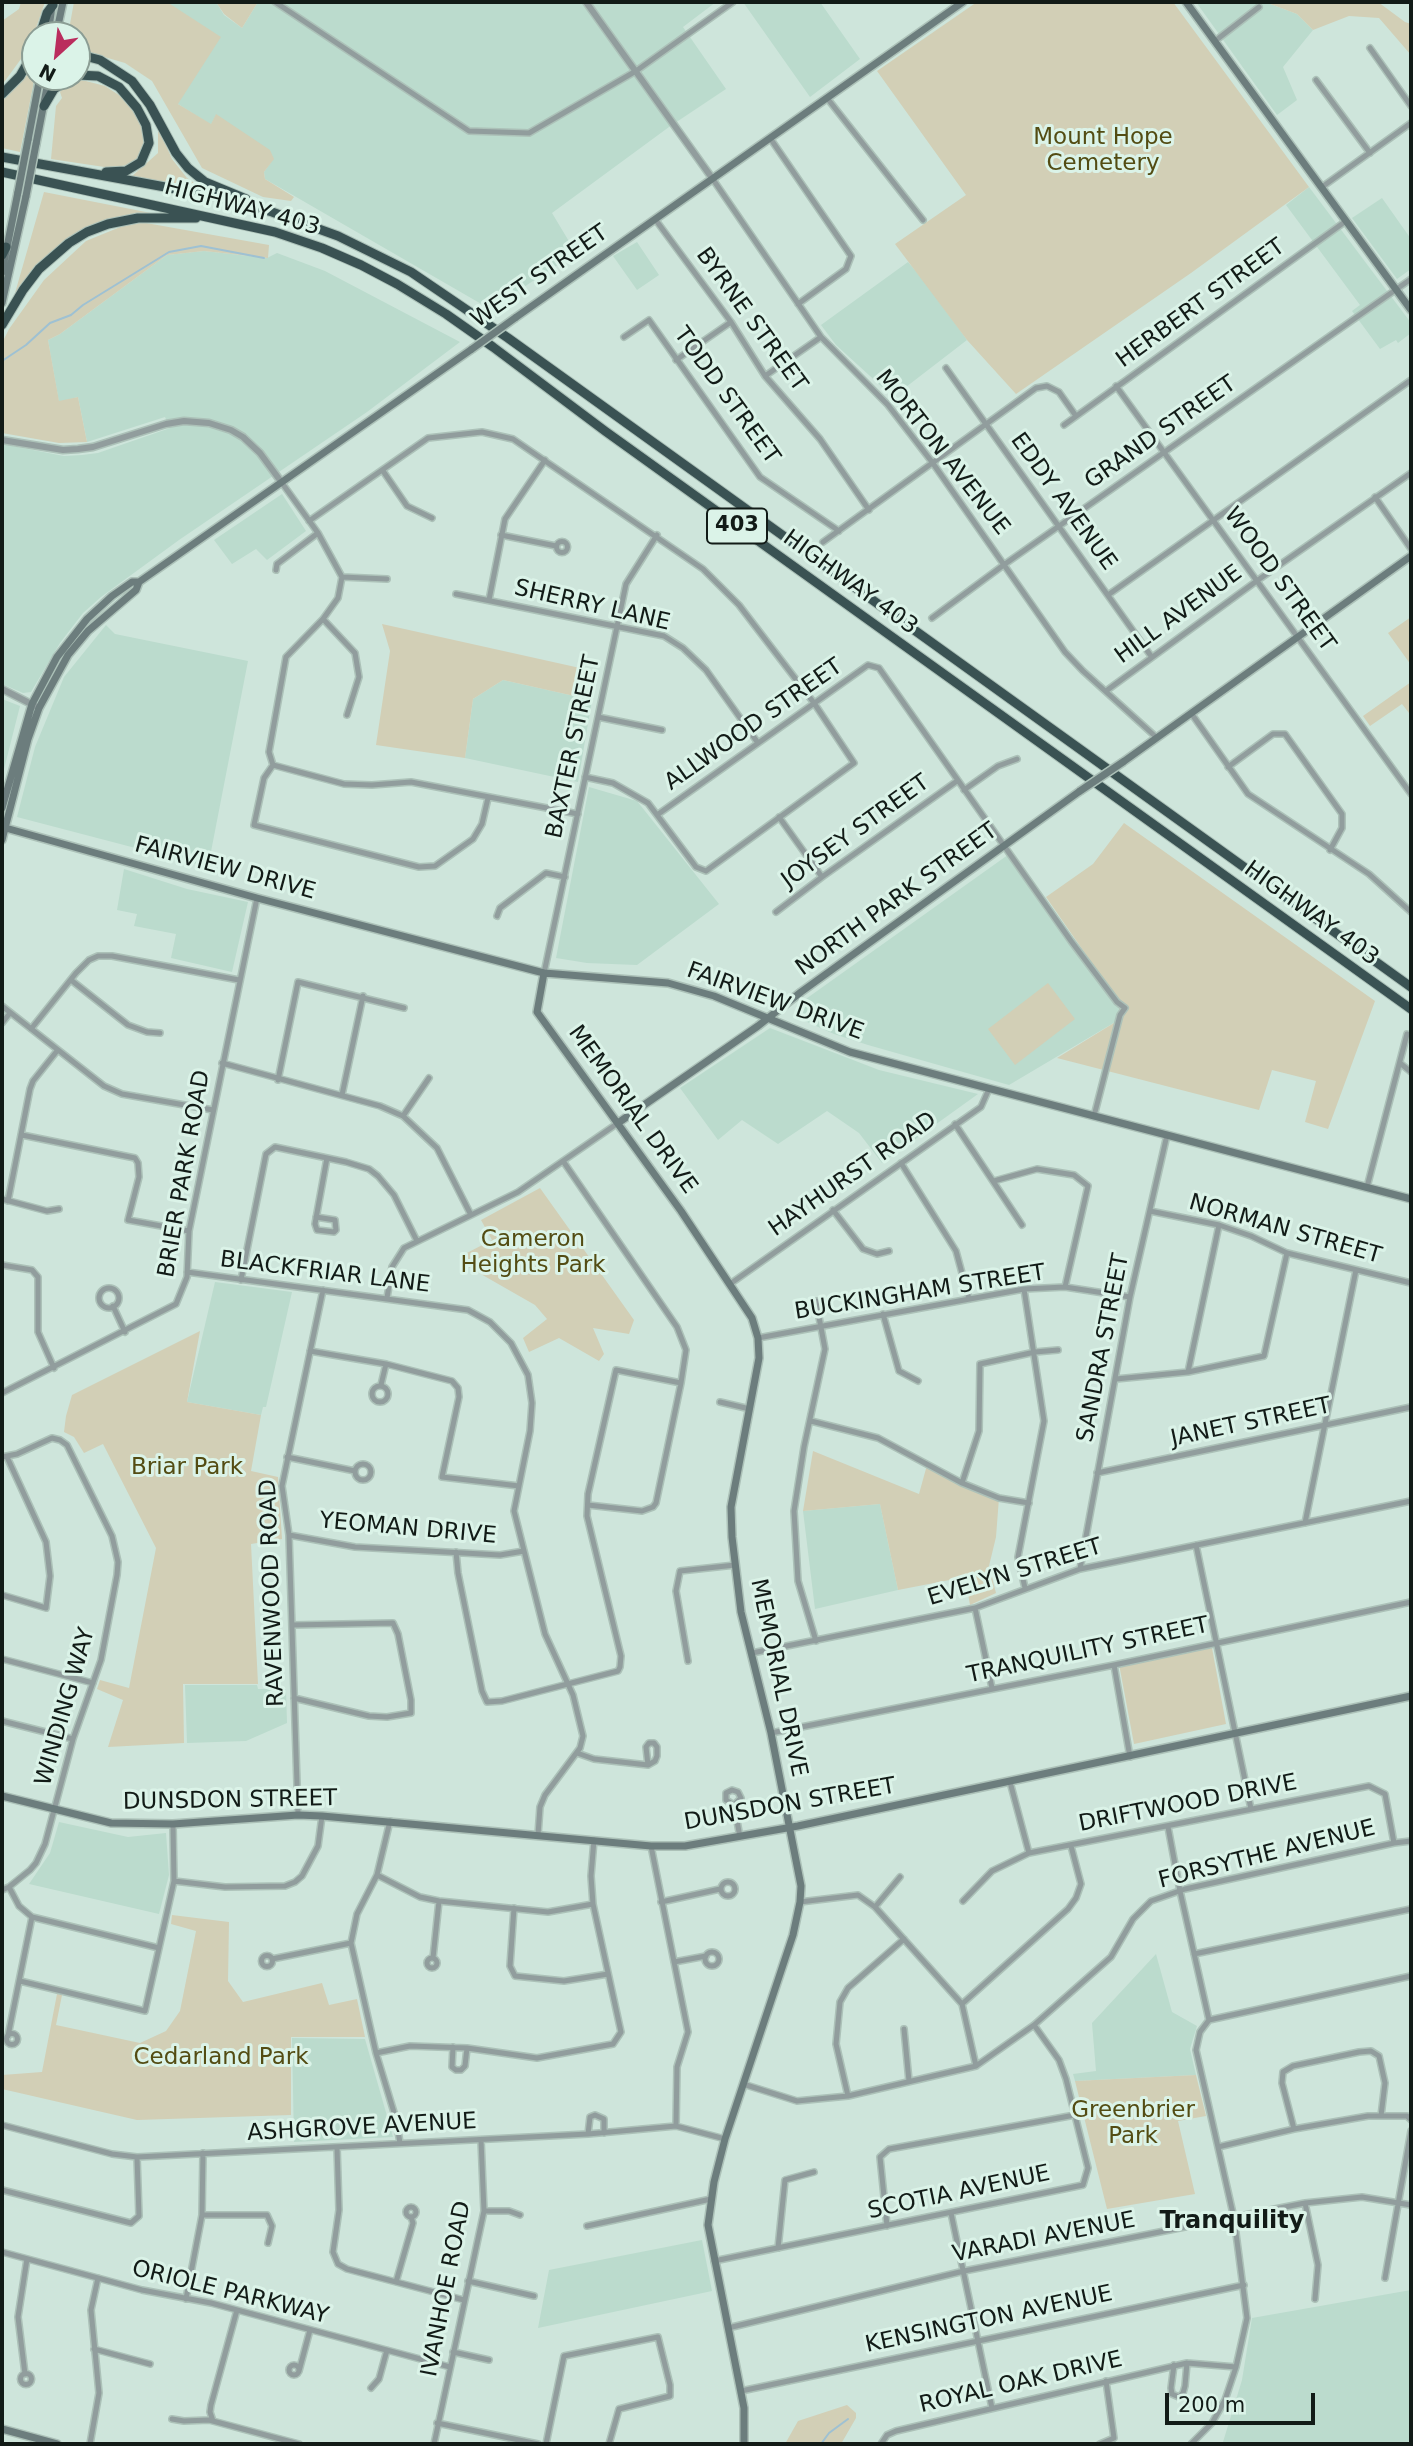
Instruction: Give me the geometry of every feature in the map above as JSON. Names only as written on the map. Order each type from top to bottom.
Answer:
[{"type":"highway","points":[[44,21],[53,3]]},
{"type":"highway","points":[[91,58],[100,60],[132,81],[150,105],[176,153],[196,176],[272,212]]},
{"type":"highway","points":[[2,94],[21,74]]},
{"type":"highway","points":[[62,170],[115,173],[126,171],[141,162],[149,143],[142,116],[119,87],[98,76],[91,76]]},
{"type":"highway","points":[[44,106],[53,91]]},
{"type":"highway","name":"HIGHWAY 403","points":[[2,157],[214,196],[272,212],[359,245],[411,272],[458,303],[1411,987]]},
{"type":"highway","name":"HIGHWAY 403","points":[[2,173],[250,225],[322,248],[361,265],[446,314],[606,432],[1411,1009]]},
{"type":"highway","points":[[2,325],[39,269],[69,243],[96,228],[125,219],[150,216],[192,218],[237,226],[250,225]]},
{"type":"main road","points":[[59,21],[63,2]]},
{"type":"main road","name":"WEST STREET","points":[[2,808],[35,706],[68,655],[103,617],[136,590],[139,582],[963,2]]},
{"type":"main road","points":[[1186,2],[1411,310]]},
{"type":"main road","points":[[50,21],[53,3]]},
{"type":"main road","points":[[2,303],[26,196],[38,91]]},
{"type":"main road","points":[[2,272],[4,251],[18,192],[47,91]]},
{"type":"main road","name":"NORTH PARK STREET","points":[[618,1123],[768,1019],[801,992],[1005,845],[1411,556]]},
{"type":"main road","name":"WEST STREET","points":[[2,840],[20,755]]},
{"type":"main road","name":"FAIRVIEW DRIVE","points":[[3,828],[257,898],[544,972],[668,983],[714,996],[850,1052],[1411,1199]]},
{"type":"main road","name":"MEMORIAL DRIVE","points":[[544,972],[537,1012],[730,1284],[752,1318],[758,1338],[759,1359],[731,1507],[735,1565],[741,1612],[771,1733],[801,1886],[793,1935],[725,2139],[708,2225],[744,2408],[744,2444]]},
{"type":"main road","name":"DUNSDON STREET","points":[[2,1796],[111,1823],[173,1824],[298,1815],[651,1846],[685,1846],[790,1828],[1411,1696]]},
{"type":"main road","points":[[2,2429],[57,2444]]},
{"type":"street","points":[[275,2],[469,131],[529,132],[636,71],[733,2]]},
{"type":"street","points":[[586,2],[712,178]]},
{"type":"street","points":[[1215,41],[1259,7]]},
{"type":"street","points":[[1370,48],[1411,106]]},
{"type":"street","points":[[1316,80],[1370,153]]},
{"type":"street","points":[[827,97],[923,220]]},
{"type":"street","points":[[1322,187],[1411,123]]},
{"type":"street","points":[[770,138],[851,256],[846,269],[798,303]]},
{"type":"street","name":"MORTON AVENUE","points":[[712,178],[821,337],[888,405],[932,462],[1065,652],[1156,737]]},
{"type":"street","name":"BYRNE STREET","points":[[655,219],[731,322],[765,376],[820,439],[869,510]]},
{"type":"street","name":"HERBERT STREET","points":[[1063,425],[1346,221]]},
{"type":"street","name":"GRAND STREET","points":[[932,618],[1411,279]]},
{"type":"street","name":"TODD STREET","points":[[624,337],[649,320],[760,477],[839,531]]},
{"type":"street","points":[[676,360],[731,322]]},
{"type":"street","points":[[765,376],[821,337]]},
{"type":"street","name":"EDDY AVENUE","points":[[946,368],[1151,656]]},
{"type":"street","points":[[1108,595],[1411,380]]},
{"type":"street","points":[[822,542],[1036,388],[1047,386],[1059,392],[1076,416]]},
{"type":"street","name":"WOOD STREET","points":[[1116,386],[1411,794]]},
{"type":"street","points":[[2,440],[63,450],[78,449],[93,447],[166,424],[197,421],[219,425],[243,437],[260,453],[317,533],[342,577],[338,598],[323,619],[286,657],[269,752],[273,765]]},
{"type":"street","points":[[309,521],[428,438],[482,432],[513,439],[703,569],[739,605],[814,703],[854,764],[706,871],[695,867],[648,803],[626,789],[585,777]]},
{"type":"street","points":[[489,600],[505,519],[545,460]]},
{"type":"street","points":[[383,471],[408,506],[432,519]]},
{"type":"street","name":"HILL AVENUE","points":[[1106,691],[1151,656],[1411,474]]},
{"type":"street","points":[[1375,497],[1411,549]]},
{"type":"street","points":[[276,570],[277,564],[317,533]]},
{"type":"street","points":[[501,535],[556,546]]},
{"type":"street","name":"BAXTER STREET","points":[[544,972],[626,584],[657,536]]},
{"type":"street","points":[[342,577],[387,579]]},
{"type":"street","name":"SHERRY LANE","points":[[456,594],[664,636],[683,648],[706,670],[758,743]]},
{"type":"street","points":[[323,619],[355,653],[359,677],[347,715]]},
{"type":"street","name":"ALLWOOD STREET","points":[[657,815],[872,665],[882,672],[957,781]]},
{"type":"street","points":[[2,688],[35,706]]},
{"type":"street","points":[[1191,713],[1248,794],[1369,874],[1411,912]]},
{"type":"street","points":[[598,717],[662,730]]},
{"type":"street","points":[[1228,767],[1273,734],[1285,734],[1342,814],[1342,828],[1330,850]]},
{"type":"street","points":[[964,790],[998,766],[1017,759]]},
{"type":"street","points":[[273,765],[344,783],[372,785],[411,782],[578,814]]},
{"type":"street","points":[[273,765],[264,778],[254,825],[419,867],[435,866],[473,839],[482,824],[488,798]]},
{"type":"street","points":[[957,781],[1071,941],[1117,1002],[1125,1007],[1120,1016],[1094,1116]]},
{"type":"street","name":"JOYSEY STREET","points":[[776,912],[957,781]]},
{"type":"street","points":[[779,817],[822,877]]},
{"type":"street","points":[[497,916],[500,908],[546,873],[565,877]]},
{"type":"street","name":"BRIER PARK ROAD","points":[[2,1393],[176,1304],[187,1272],[189,1231],[257,898]]},
{"type":"street","points":[[31,1029],[89,960],[98,956],[112,956],[239,981]]},
{"type":"street","points":[[71,980],[128,1025],[160,1034]]},
{"type":"street","points":[[278,1080],[298,982],[404,1008]]},
{"type":"street","points":[[342,1095],[363,996]]},
{"type":"street","points":[[2,1006],[86,1074],[112,1090],[213,1111]]},
{"type":"street","points":[[2,1023],[10,1013]]},
{"type":"street","points":[[1367,1187],[1408,1034]]},
{"type":"street","points":[[57,1051],[33,1081],[5,1200],[47,1211],[59,1209]]},
{"type":"street","points":[[222,1063],[380,1106],[403,1116],[438,1148],[471,1214]]},
{"type":"street","points":[[1400,1063],[1411,1072]]},
{"type":"street","points":[[403,1116],[429,1078]]},
{"type":"street","name":"HAYHURST ROAD","points":[[730,1284],[981,1107],[989,1089]]},
{"type":"street","name":"NORTH PARK STREET","points":[[387,1298],[392,1267],[404,1248],[518,1192],[618,1123]]},
{"type":"street","points":[[955,1124],[1022,1225]]},
{"type":"street","points":[[22,1135],[135,1158],[138,1163],[138,1177],[128,1220],[189,1231]]},
{"type":"street","name":"SANDRA STREET","points":[[1080,1569],[1130,1297],[1167,1135]]},
{"type":"street","points":[[242,1280],[268,1151],[275,1147],[359,1165],[378,1176],[394,1195],[417,1241]]},
{"type":"street","points":[[316,1217],[327,1158]]},
{"type":"street","points":[[563,1161],[680,1332],[686,1350],[656,1503],[648,1510],[642,1511],[588,1505]]},
{"type":"street","points":[[901,1163],[956,1251],[968,1299]]},
{"type":"street","points":[[994,1181],[1037,1169],[1074,1175],[1088,1186],[1065,1287]]},
{"type":"street","points":[[833,1210],[863,1249],[877,1254],[889,1251]]},
{"type":"street","name":"NORMAN STREET","points":[[1150,1210],[1219,1225],[1287,1253],[1411,1283]]},
{"type":"street","points":[[1188,1372],[1219,1225]]},
{"type":"street","points":[[1116,1379],[1188,1372],[1264,1356],[1287,1253]]},
{"type":"street","points":[[2,1265],[32,1270],[38,1277],[38,1332],[54,1368]]},
{"type":"street","points":[[1305,1523],[1356,1270]]},
{"type":"street","name":"BLACKFRIAR LANE","points":[[187,1272],[468,1310],[490,1322],[511,1343],[528,1375],[532,1403],[530,1431],[514,1511],[545,1634],[573,1695],[582,1729],[582,1742],[577,1753]]},
{"type":"street","name":"BUCKINGHAM STREET","points":[[758,1338],[1024,1289],[1065,1287],[1130,1297]]},
{"type":"street","points":[[1024,1289],[1044,1421],[1018,1557],[1025,1588]]},
{"type":"street","name":"RAVENWOOD ROAD","points":[[298,1815],[289,1535],[282,1486],[323,1290]]},
{"type":"street","points":[[816,1301],[825,1349],[804,1447],[794,1511],[798,1581],[816,1641]]},
{"type":"street","points":[[114,1306],[125,1332]]},
{"type":"street","points":[[883,1314],[899,1371],[918,1381]]},
{"type":"street","points":[[962,1483],[979,1431],[979,1364],[1058,1350]]},
{"type":"street","points":[[310,1351],[386,1364],[448,1379],[458,1388],[458,1397],[442,1477],[519,1486]]},
{"type":"street","points":[[382,1385],[386,1364]]},
{"type":"street","points":[[456,1552],[482,1691],[487,1702],[502,1701],[614,1673],[622,1662],[587,1516],[616,1370],[681,1383]]},
{"type":"street","points":[[720,1402],[750,1409]]},
{"type":"street","name":"JANET STREET","points":[[1097,1473],[1411,1406]]},
{"type":"street","points":[[811,1421],[878,1438],[962,1483],[999,1498],[1029,1503]]},
{"type":"street","name":"WINDING WAY","points":[[2,1890],[23,1877],[36,1863],[45,1844],[73,1739],[101,1660],[117,1575],[117,1551],[112,1536],[74,1456],[64,1442],[52,1438],[4,1457]]},
{"type":"street","points":[[2,1595],[46,1608],[50,1576],[46,1542],[4,1457]]},
{"type":"street","points":[[287,1457],[355,1471]]},
{"type":"street","name":"EVELYN STREET","points":[[752,1653],[975,1608],[1080,1569],[1411,1501]]},
{"type":"street","name":"YEOMAN DRIVE","points":[[289,1535],[355,1546],[500,1555],[524,1551]]},
{"type":"street","points":[[1196,1545],[1251,1809]]},
{"type":"street","points":[[688,1661],[676,1591],[680,1572],[735,1565]]},
{"type":"street","name":"TRANQUILITY STREET","points":[[771,1733],[1114,1665],[1411,1602]]},
{"type":"street","points":[[975,1608],[992,1688]]},
{"type":"street","points":[[292,1625],[393,1623],[398,1634],[411,1700],[411,1713],[387,1717],[369,1716],[294,1698]]},
{"type":"street","points":[[2,1659],[93,1683]]},
{"type":"street","points":[[1114,1665],[1130,1757]]},
{"type":"street","points":[[2,1720],[73,1739]]},
{"type":"street","points":[[538,1835],[540,1807],[545,1795],[577,1753],[594,1759],[648,1765]]},
{"type":"street","points":[[1010,1782],[1029,1853]]},
{"type":"street","name":"DRIFTWOOD DRIVE","points":[[963,1901],[992,1871],[1029,1853],[1368,1786],[1385,1794],[1394,1843]]},
{"type":"street","points":[[734,1805],[740,1837]]},
{"type":"street","points":[[174,1881],[225,1887],[285,1886],[295,1882],[302,1876],[318,1846],[322,1816]]},
{"type":"street","points":[[390,1821],[377,1875],[357,1914],[351,1943],[400,2143]]},
{"type":"street","points":[[20,1982],[145,2011],[174,1881],[173,1824]]},
{"type":"street","points":[[1168,1827],[1209,2020]]},
{"type":"street","points":[[376,2053],[410,2046],[453,2047],[537,2058],[613,2044],[621,2032],[593,1904],[591,1876],[594,1840]]},
{"type":"street","name":"FORSYTHE AVENUE","points":[[743,2084],[797,2101],[848,2095],[976,2066],[1034,2025],[1111,1957],[1133,1919],[1151,1901],[1180,1891],[1411,1841]]},
{"type":"street","points":[[651,1846],[688,2032],[677,2067],[676,2126]]},
{"type":"street","points":[[962,2004],[1068,1909],[1076,1898],[1081,1884],[1072,1846]]},
{"type":"street","points":[[377,1875],[420,1897],[439,1901],[548,1912],[593,1904]]},
{"type":"street","points":[[875,1907],[900,1877]]},
{"type":"street","points":[[9,1887],[19,1906],[32,1917],[159,1948]]},
{"type":"street","points":[[661,1902],[720,1889]]},
{"type":"street","points":[[800,1902],[858,1895],[875,1907],[962,2004],[976,2066]]},
{"type":"street","points":[[433,1958],[439,1901]]},
{"type":"street","points":[[514,1909],[510,1966],[515,1976],[564,1980],[608,1974]]},
{"type":"street","points":[[1194,1954],[1411,1909]]},
{"type":"street","points":[[8,2036],[32,1917]]},
{"type":"street","points":[[848,2095],[836,2044],[840,2002],[848,1987],[904,1939]]},
{"type":"street","points":[[272,1959],[351,1943]]},
{"type":"street","points":[[674,1962],[706,1956]]},
{"type":"street","points":[[1191,2444],[1212,2423],[1225,2400],[1247,2318],[1234,2218],[1196,2050],[1200,2032],[1209,2020],[1411,1976]]},
{"type":"street","name":"SCOTIA AVENUE","points":[[714,2261],[1083,2185],[1088,2168],[1059,2060],[1034,2025]]},
{"type":"street","points":[[904,2029],[909,2081]]},
{"type":"street","points":[[453,2047],[452,2067],[456,2070],[465,2066],[467,2048]]},
{"type":"street","points":[[1294,2129],[1282,2083],[1283,2072],[1293,2066],[1359,2052],[1371,2051],[1379,2056],[1385,2083],[1381,2116]]},
{"type":"street","points":[[588,2134],[590,2117],[595,2115],[604,2119],[604,2133]]},
{"type":"street","points":[[887,2226],[880,2157],[889,2149],[1075,2115]]},
{"type":"street","points":[[1218,2147],[1294,2129],[1368,2116],[1407,2116],[1411,2120]]},
{"type":"street","name":"ASHGROVE AVENUE","points":[[2,2125],[112,2154],[137,2157],[588,2134],[676,2126],[725,2139]]},
{"type":"street","points":[[1385,2278],[1411,2131]]},
{"type":"street","name":"IVANHOE ROAD","points":[[434,2444],[484,2211],[481,2140]]},
{"type":"street","points":[[337,2147],[339,2210],[333,2248],[338,2264],[347,2269],[464,2300]]},
{"type":"street","points":[[186,2298],[202,2215],[203,2153]]},
{"type":"street","points":[[2,2190],[131,2223],[139,2216],[137,2157]]},
{"type":"street","points":[[778,2248],[785,2180],[814,2172]]},
{"type":"street","name":"VARADI AVENUE","points":[[728,2328],[964,2271],[1305,2203],[1362,2197],[1411,2206]]},
{"type":"street","points":[[587,2226],[711,2199]]},
{"type":"street","points":[[1305,2203],[1318,2265],[1315,2299]]},
{"type":"street","points":[[484,2211],[509,2211],[520,2215]]},
{"type":"street","points":[[951,2213],[992,2408]]},
{"type":"street","points":[[202,2215],[267,2215],[272,2226],[268,2244]]},
{"type":"street","points":[[396,2282],[413,2223],[411,2217]]},
{"type":"street","name":"ORIOLE PARKWAY","points":[[2,2252],[98,2278],[237,2310],[450,2367]]},
{"type":"street","points":[[25,2374],[18,2317],[27,2259]]},
{"type":"street","points":[[90,2444],[99,2393],[91,2310],[98,2278]]},
{"type":"street","points":[[468,2281],[534,2296]]},
{"type":"street","name":"KENSINGTON AVENUE","points":[[741,2392],[1244,2285]]},
{"type":"street","points":[[213,2421],[211,2405],[237,2310]]},
{"type":"street","points":[[299,2371],[310,2330]]},
{"type":"street","points":[[547,2444],[564,2356],[658,2337],[670,2385],[670,2396],[619,2409],[609,2444]]},
{"type":"street","points":[[94,2349],[150,2364]]},
{"type":"street","points":[[372,2388],[379,2379],[387,2350]]},
{"type":"street","points":[[453,2352],[489,2360]]},
{"type":"street","points":[[1174,2365],[1171,2388],[1172,2394],[1179,2397],[1185,2386],[1186,2363]]},
{"type":"street","name":"ROYAL OAK DRIVE","points":[[881,2444],[887,2435],[896,2431],[1174,2365],[1186,2363],[1236,2367]]},
{"type":"street","points":[[1100,2444],[1114,2438],[1106,2381]]},
{"type":"street","points":[[172,2419],[213,2421],[299,2444]]},
{"type":"street","points":[[437,2423],[538,2444]]},
{"type":"shaded area","points":[[167,2],[216,2],[224,15],[242,28],[258,2],[716,2],[683,27],[726,89],[669,127],[552,213],[576,253],[490,309],[265,179],[264,172],[273,159],[216,115],[211,125],[178,104]]},
{"type":"shaded area","points":[[743,2],[820,2],[860,59],[810,97]]},
{"type":"shaded area","points":[[1196,2],[1265,2],[1297,14],[1313,30],[1283,67],[1297,100],[1277,115]]},
{"type":"shaded area","points":[[1309,187],[1411,323],[1411,333],[1398,343],[1396,340],[1380,349],[1352,311],[1360,305],[1286,205]]},
{"type":"shaded area","points":[[1382,198],[1411,239],[1411,269],[1397,279],[1352,218]]},
{"type":"shaded area","points":[[637,242],[659,275],[637,290],[613,256]]},
{"type":"shaded area","points":[[204,251],[267,258],[277,253],[325,271],[460,342],[367,412],[179,540],[101,597],[83,613],[60,643],[31,692],[23,693],[2,684],[2,444],[64,456],[82,455],[98,453],[170,428],[165,417],[87,442],[78,397],[59,402],[48,340],[167,255]]},
{"type":"shaded area","points":[[908,262],[967,340],[893,397],[836,345],[821,325]]},
{"type":"shaded area","points":[[282,494],[306,531],[267,560],[256,549],[232,564],[214,540]]},
{"type":"shaded area","points":[[106,625],[115,634],[248,661],[208,867],[17,817],[35,747],[64,677]]},
{"type":"shaded area","points":[[503,680],[592,700],[578,782],[465,758],[473,699]]},
{"type":"shaded area","points":[[2,699],[20,706],[2,777]]},
{"type":"shaded area","points":[[589,787],[637,801],[719,904],[637,965],[587,963],[556,958]]},
{"type":"shaded area","points":[[1012,852],[1116,998],[1122,1018],[1009,1085],[868,1045],[796,1017],[796,1006]]},
{"type":"shaded area","points":[[124,869],[187,889],[248,902],[232,972],[171,958],[176,934],[134,926],[137,914],[117,910]]},
{"type":"shaded area","points":[[770,1028],[879,1070],[978,1094],[882,1163],[859,1133],[827,1111],[778,1144],[742,1120],[718,1140],[680,1088]]},
{"type":"shaded area","points":[[215,1282],[292,1292],[266,1407],[263,1407],[261,1415],[187,1402]]},
{"type":"shaded area","points":[[880,1504],[898,1590],[815,1609],[803,1511]]},
{"type":"shaded area","points":[[185,1685],[257,1685],[258,1689],[286,1689],[287,1723],[246,1741],[187,1743]]},
{"type":"shaded area","points":[[59,1822],[128,1837],[166,1833],[169,1875],[159,1914],[29,1884],[50,1853]]},
{"type":"shaded area","points":[[1156,1954],[1172,2012],[1197,2026],[1190,2049],[1196,2075],[1075,2081],[1073,2074],[1096,2071],[1092,2023]]},
{"type":"shaded area","points":[[292,2038],[365,2039],[393,2137],[294,2142]]},
{"type":"shaded area","points":[[702,2240],[712,2291],[538,2328],[549,2270]]},
{"type":"shaded area","points":[[1411,2290],[1411,2444],[1220,2444],[1223,2442],[1242,2380],[1252,2318]]},
{"type":"green space","points":[[21,2],[45,2],[38,21],[21,21],[21,59],[2,85],[2,21],[19,9]]},
{"type":"green space","points":[[74,2],[167,2],[221,37],[178,104],[211,124],[216,114],[270,150],[274,159],[264,172],[265,179],[294,197],[291,201],[263,197],[202,168],[152,81],[125,63],[91,53],[91,21],[71,21]]},
{"type":"green space","points":[[216,2],[258,2],[242,28],[224,14]]},
{"type":"green space","name":"Mount Hope Cemetery","points":[[977,2],[1173,2],[1309,187],[1191,273],[1016,394],[967,340],[895,244],[966,195],[877,71]]},
{"type":"green space","points":[[1265,2],[1378,2],[1411,24],[1411,55],[1379,18],[1349,16],[1313,30],[1297,14]]},
{"type":"green space","points":[[21,73],[21,91],[32,91],[20,152],[2,148],[2,98]]},
{"type":"green space","points":[[91,82],[105,86],[122,97],[140,119],[146,138],[144,153],[132,164],[111,168],[51,159],[56,106],[62,98],[60,92],[91,91]]},
{"type":"green space","points":[[158,127],[172,159],[187,178],[212,195],[131,177],[158,153]]},
{"type":"green space","points":[[44,192],[151,213],[139,214],[60,246],[34,267],[13,300]]},
{"type":"green space","points":[[135,221],[269,245],[268,258],[204,251],[167,255],[48,340],[59,401],[78,397],[87,442],[59,443],[2,433],[2,343],[9,329],[44,280],[86,241]]},
{"type":"green space","points":[[1411,617],[1411,665],[1388,633]]},
{"type":"green space","points":[[382,624],[598,672],[592,700],[503,680],[473,699],[465,758],[376,745],[390,651]]},
{"type":"green space","points":[[1411,682],[1411,711],[1409,713],[1402,704],[1370,726],[1363,716]]},
{"type":"green space","points":[[1124,823],[1375,1001],[1328,1129],[1305,1122],[1316,1081],[1272,1070],[1259,1110],[1057,1058],[1122,1018],[1116,998],[1046,897],[1093,864]]},
{"type":"green space","points":[[1048,983],[1075,1019],[1015,1065],[988,1029]]},
{"type":"green space","name":"Cameron Heights Park","points":[[540,1188],[634,1320],[629,1334],[593,1328],[604,1354],[599,1361],[559,1338],[529,1352],[523,1338],[547,1319],[535,1305],[465,1265],[461,1256],[492,1240],[481,1220]]},
{"type":"green space","name":"Briar Park","points":[[200,1331],[187,1402],[261,1415],[251,1471],[278,1477],[282,1539],[251,1544],[258,1684],[183,1684],[184,1743],[108,1747],[123,1700],[97,1689],[100,1680],[129,1688],[156,1548],[103,1444],[84,1453],[74,1437],[64,1432],[66,1416],[72,1395]]},
{"type":"green space","points":[[813,1451],[919,1494],[927,1465],[999,1498],[996,1537],[989,1566],[996,1593],[970,1605],[965,1577],[898,1590],[880,1504],[803,1511]]},
{"type":"green space","points":[[1212,1648],[1226,1724],[1134,1744],[1119,1664]]},
{"type":"green space","name":"Cedarland Park","points":[[172,1915],[229,1922],[228,1981],[243,2002],[322,1983],[329,2005],[357,1999],[365,2037],[291,2037],[291,2115],[137,2120],[2,2089],[2,2075],[42,2072],[57,1994],[62,1995],[56,2025],[140,2043],[166,2031],[180,2011],[196,1931],[171,1924]]},
{"type":"green space","name":"Greenbrier Park","points":[[1196,2075],[1206,2116],[1178,2121],[1195,2194],[1107,2209],[1075,2081]]},
{"type":"green space","points":[[847,2405],[856,2413],[856,2418],[841,2444],[785,2444],[798,2421]]},
{"type":"waterway","points":[[2,361],[26,345],[50,323],[71,315],[169,252],[201,246],[264,258]]},
{"type":"waterway","points":[[821,2444],[829,2433],[848,2419]]},
{"type":"district","name":"Tranquility","points":[[1232,2222]]}]
